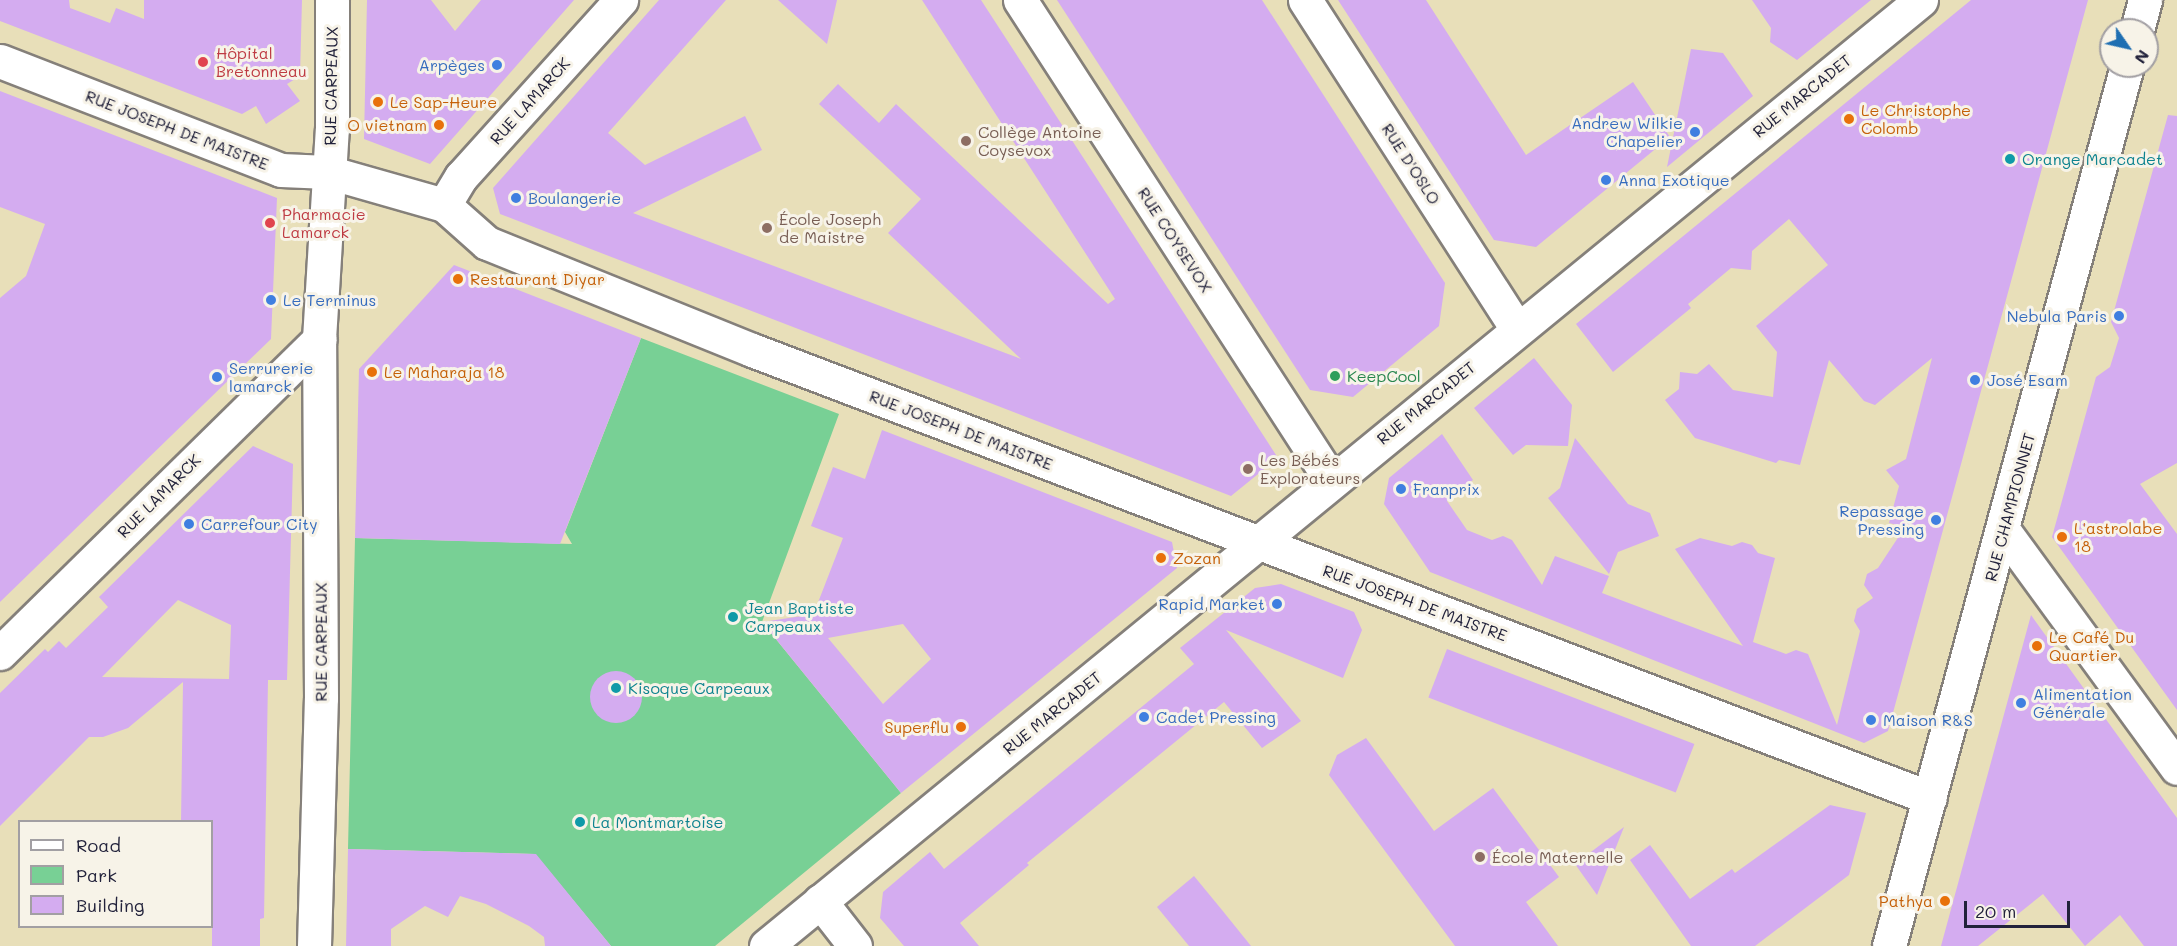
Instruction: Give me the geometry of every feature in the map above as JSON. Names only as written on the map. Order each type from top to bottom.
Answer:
[{"type":"street","name":"RUE CARPEAUX","points":[[314,946],[318,800],[319,339],[328,172],[332,0]]},
{"type":"street","name":"RUE LAMARCK","points":[[444,205],[461,177],[621,0]]},
{"type":"street","name":"RUE COYSEVOX","points":[[1020,0],[1331,480]]},
{"type":"street","name":"RUE D'OSLO","points":[[1305,0],[1517,329]]},
{"type":"street","name":"RUE MARCADET","points":[[766,946],[1259,545],[1331,480],[1921,0]]},
{"type":"street","points":[[2140,18],[2145,0]]},
{"type":"street","name":"RUE JOSEPH DE MAISTRE","points":[[0,61],[281,170],[328,172],[444,205],[487,243],[752,350],[1259,545],[1930,798]]},
{"type":"street","name":"RUE CHAMPIONNET","points":[[1888,946],[2004,531],[2124,78]]},
{"type":"street","name":"RUE LAMARCK","points":[[0,653],[319,339]]},
{"type":"street","points":[[2004,531],[2177,768]]},
{"type":"street","points":[[820,902],[855,946]]},
{"type":"green space","points":[[641,338],[839,414],[762,622],[901,793],[715,946],[611,946],[535,854],[348,849],[355,538],[572,544],[565,532]]},
{"type":"building","name":"Hôpital Bretonneau","points":[[0,0],[69,0],[70,8],[110,23],[116,8],[144,19],[144,0],[302,0],[300,76],[287,84],[300,101],[266,124],[256,106],[242,114],[0,21]]},
{"type":"building","points":[[367,0],[431,0],[455,31],[481,0],[574,0],[430,164],[364,139]]},
{"type":"building","points":[[659,0],[726,0],[608,133],[645,165],[745,116],[762,150],[633,213],[1021,359],[888,233],[921,199],[819,104],[838,84],[879,123],[896,104],[1108,304],[1115,299],[922,0],[981,0],[1278,458],[1231,496],[500,214],[493,188]]},
{"type":"building","points":[[778,0],[837,0],[827,44]]},
{"type":"building","points":[[1057,0],[1262,0],[1445,283],[1439,326],[1353,397],[1310,390]]},
{"type":"building","points":[[1338,0],[1426,0],[1526,155],[1633,82],[1670,137],[1536,247],[1494,240]]},
{"type":"building","points":[[1752,0],[1871,0],[1797,60],[1770,42],[1771,28]]},
{"type":"building","points":[[1971,0],[2088,0],[1888,731],[1864,743],[1430,572],[1384,504],[1389,478],[1442,434],[1473,480],[1447,501],[1467,530],[1492,540],[1503,536],[1512,540],[1542,585],[1555,556],[1609,576],[1602,593],[1743,646],[1675,549],[1700,538],[1732,546],[1742,542],[1752,545],[1758,553],[1775,558],[1753,642],[1786,654],[1796,650],[1808,654],[1837,725],[1860,631],[1854,621],[1857,609],[1873,598],[1864,585],[1867,574],[1878,568],[1905,527],[1889,523],[1899,486],[1886,470],[1906,459],[1932,358],[1875,405],[1864,401],[1829,360],[1800,465],[1779,460],[1776,463],[1695,438],[1665,400],[1679,389],[1680,372],[1697,374],[1709,364],[1733,390],[1773,397],[1777,352],[1756,326],[1828,265],[1789,219],[1752,251],[1751,270],[1731,268],[1688,304],[1691,308],[1613,372],[1576,324]]},
{"type":"building","points":[[1691,49],[1723,53],[1753,96],[1667,167]]},
{"type":"building","points":[[0,91],[277,198],[271,339],[0,602],[0,298],[26,276],[45,224],[0,207]]},
{"type":"building","points":[[2168,115],[2177,116],[2177,463],[2140,484],[2177,534],[2177,710],[2052,537],[2096,377],[2110,367],[2119,338],[2111,322]]},
{"type":"building","points":[[454,265],[641,338],[560,544],[355,538],[359,369]]},
{"type":"building","points":[[1534,358],[1572,405],[1568,446],[1526,445],[1513,455],[1474,408]]},
{"type":"building","points":[[882,430],[1172,542],[1177,568],[901,793],[762,622],[809,615],[812,618],[843,538],[811,526],[833,467],[865,479]],"holes":[[[903,624],[931,659],[883,704],[828,638]]]},
{"type":"building","points":[[1575,438],[1628,504],[1650,513],[1659,536],[1618,552],[1609,574],[1548,498],[1560,488]]},
{"type":"building","points":[[253,446],[293,464],[287,680],[268,680],[264,918],[260,919],[260,946],[212,946],[213,820],[181,820],[183,682],[128,728],[103,737],[89,737],[0,826],[0,693],[45,649],[48,652],[59,641],[66,648],[108,607],[99,597]],"holes":[[[178,600],[231,625],[229,679],[102,677]]]},
{"type":"building","points":[[1281,584],[1354,612],[1362,630],[1343,678],[1226,630],[1301,721],[1262,748],[1224,702],[1027,863],[1029,865],[960,923],[979,946],[904,946],[880,918],[883,892],[930,852],[944,869],[1194,664],[1180,648],[1255,588]]},
{"type":"building","points":[[2031,615],[2177,818],[2177,946],[2144,946],[2120,915],[2085,946],[2043,894],[1978,946],[1941,946]]},
{"type":"building","points":[[1447,649],[1694,744],[1676,793],[1428,698]]},
{"type":"building","name":"Kisoque Carpeaux","points":[[616,671],[630,675],[638,683],[642,697],[638,711],[630,719],[616,723],[602,719],[594,711],[590,697],[594,683],[602,675]]},
{"type":"building","points":[[1366,738],[1434,831],[1493,788],[1559,877],[1526,902],[1558,946],[1455,946],[1329,775],[1337,755]]},
{"type":"building","points":[[1830,805],[1866,813],[1849,875],[1755,946],[1691,946],[1630,860],[1650,845],[1690,899],[1732,869],[1735,873]]},
{"type":"building","points":[[1624,827],[1597,895],[1575,864]]},
{"type":"building","points":[[348,849],[536,854],[611,946],[545,946],[544,937],[529,926],[486,904],[460,896],[448,917],[425,906],[391,929],[391,946],[346,946]]},
{"type":"building","points":[[1194,876],[1251,946],[1189,946],[1157,907]]},
{"type":"place","name":"Hôpital Bretonneau","points":[[203,62]]},
{"type":"place","name":"Arpèges","points":[[497,65]]},
{"type":"place","name":"Le Sap-Heure","points":[[378,102]]},
{"type":"place","name":"Le Christophe Colomb","points":[[1849,119]]},
{"type":"place","name":"O vietnam","points":[[439,125]]},
{"type":"place","name":"Andrew Wilkie Chapelier","points":[[1695,132]]},
{"type":"place","name":"Collège Antoine Coysevox","points":[[966,141]]},
{"type":"place","name":"Orange Marcadet","points":[[2010,159]]},
{"type":"place","name":"Anna Exotique","points":[[1606,180]]},
{"type":"place","name":"Boulangerie","points":[[516,198]]},
{"type":"place","name":"Pharmacie Lamarck","points":[[270,223]]},
{"type":"place","name":"École Joseph de Maistre","points":[[767,228]]},
{"type":"place","name":"Restaurant Diyar","points":[[458,279]]},
{"type":"place","name":"Le Terminus","points":[[271,300]]},
{"type":"place","name":"Nebula Paris","points":[[2119,316]]},
{"type":"place","name":"Le Maharaja 18","points":[[372,372]]},
{"type":"place","name":"KeepCool","points":[[1335,376]]},
{"type":"place","name":"Serrurerie lamarck","points":[[217,377]]},
{"type":"place","name":"José Esam","points":[[1975,380]]},
{"type":"place","name":"Les Bébés Explorateurs","points":[[1248,469]]},
{"type":"place","name":"Franprix","points":[[1401,489]]},
{"type":"place","name":"Repassage Pressing","points":[[1936,520]]},
{"type":"place","name":"Carrefour City","points":[[189,524]]},
{"type":"place","name":"L'astrolabe 18","points":[[2062,537]]},
{"type":"place","name":"Zozan","points":[[1161,558]]},
{"type":"place","name":"Rapid Market","points":[[1277,604]]},
{"type":"place","name":"Jean Baptiste Carpeaux","points":[[733,617]]},
{"type":"place","name":"Le Café Du Quartier","points":[[2037,646]]},
{"type":"place","name":"Kisoque Carpeaux","points":[[616,688]]},
{"type":"place","name":"Alimentation Générale","points":[[2021,703]]},
{"type":"place","name":"Cadet Pressing","points":[[1144,717]]},
{"type":"place","name":"Maison R&S","points":[[1871,720]]},
{"type":"place","name":"Superflu","points":[[961,727]]},
{"type":"place","name":"La Montmartoise","points":[[580,822]]},
{"type":"place","name":"École Maternelle","points":[[1480,857]]},
{"type":"place","name":"Pathya","points":[[1945,901]]}]
